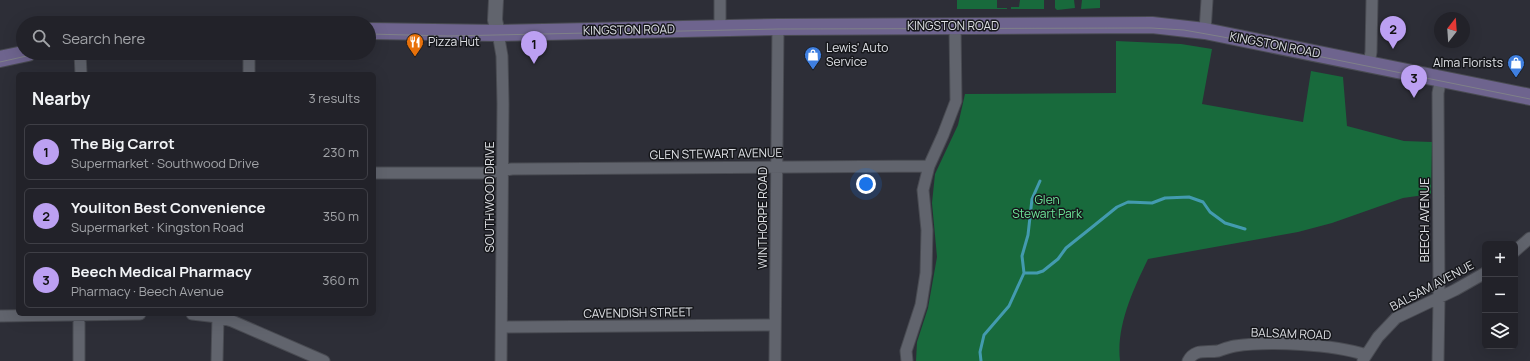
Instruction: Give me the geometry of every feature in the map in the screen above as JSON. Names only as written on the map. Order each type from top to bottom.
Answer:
[{"type":"main road","name":"KINGSTON ROAD","points":[[376,31],[498,33],[778,27],[1137,25],[1205,31],[1530,97]]},
{"type":"main road","points":[[0,59],[16,56]]},
{"type":"street","points":[[496,0],[495,20],[498,33]]},
{"type":"street","points":[[720,0],[720,28]]},
{"type":"street","points":[[1205,31],[1207,0]]},
{"type":"street","points":[[1369,64],[1371,52],[1372,0]]},
{"type":"street","points":[[907,361],[906,351],[921,305],[926,273],[927,230],[924,190],[929,166],[956,101],[955,26]]},
{"type":"street","name":"WINTHORPE ROAD","points":[[776,361],[775,325],[778,27]]},
{"type":"street","name":"SOUTHWOOD DRIVE","points":[[498,33],[502,56],[503,171],[501,361]]},
{"type":"street","points":[[80,60],[81,72]]},
{"type":"street","points":[[249,60],[249,72]]},
{"type":"street","name":"BEECH AVENUE","points":[[1438,361],[1438,93],[1441,78]]},
{"type":"street","name":"GLEN STEWART AVENUE","points":[[376,173],[503,171],[512,169],[929,166]]},
{"type":"street","points":[[1518,248],[1530,238]]},
{"type":"street","name":"BALSAM AVENUE","points":[[1364,358],[1378,337],[1396,318],[1439,298],[1482,275]]},
{"type":"street","points":[[0,316],[16,316]]},
{"type":"street","points":[[79,316],[79,361]]},
{"type":"street","points":[[209,316],[232,321],[324,361]]},
{"type":"street","points":[[217,361],[218,317]]},
{"type":"street","name":"CAVENDISH STREET","points":[[502,328],[775,325]]},
{"type":"street","name":"BALSAM ROAD","points":[[1188,361],[1190,357],[1199,351],[1214,356],[1234,346],[1276,344],[1350,350],[1364,358]]},
{"type":"green space","points":[[957,0],[997,0],[997,8],[1007,9],[957,9]]},
{"type":"green space","points":[[1020,0],[1044,0],[1044,9],[1011,9],[1011,7],[1019,7]]},
{"type":"green space","points":[[1055,0],[1074,0],[1075,8],[1057,10],[1055,8]]},
{"type":"green space","points":[[1082,0],[1100,0],[1100,8],[1081,9]]},
{"type":"green space","name":"Glen Stewart Park","points":[[1116,41],[1181,44],[1212,49],[1202,104],[1303,122],[1311,71],[1343,77],[1347,126],[1404,141],[1432,142],[1431,194],[1403,198],[1332,223],[1298,232],[1148,259],[1131,296],[1123,322],[1119,348],[1120,361],[916,361],[917,342],[928,308],[937,257],[932,203],[935,174],[958,125],[965,94],[1116,93]]},
{"type":"waterway","points":[[981,361],[980,352],[984,335],[1009,306],[1024,273],[1022,256],[1028,235],[1032,199],[1040,181]]},
{"type":"waterway","points":[[1024,273],[1037,273],[1043,271],[1058,259],[1066,248],[1117,207],[1128,202],[1152,203],[1165,198],[1189,197],[1203,202],[1210,212],[1225,223],[1245,229]]},
{"type":"tram line","points":[[376,34],[448,36],[778,29],[1151,28],[1184,30],[1223,37],[1530,99]]},
{"type":"tram line","points":[[0,62],[16,58]]},
{"type":"place","name":"Youliton Best Convenience","points":[[1393,49]]},
{"type":"place","name":"Pizza Hut","points":[[415,57]]},
{"type":"place","name":"The Big Carrot","points":[[534,64]]},
{"type":"place","name":"Lewis' Auto Service","points":[[813,70]]},
{"type":"place","name":"Alma Florists","points":[[1516,78]]},
{"type":"place","name":"Beech Medical Pharmacy","points":[[1414,98]]}]
